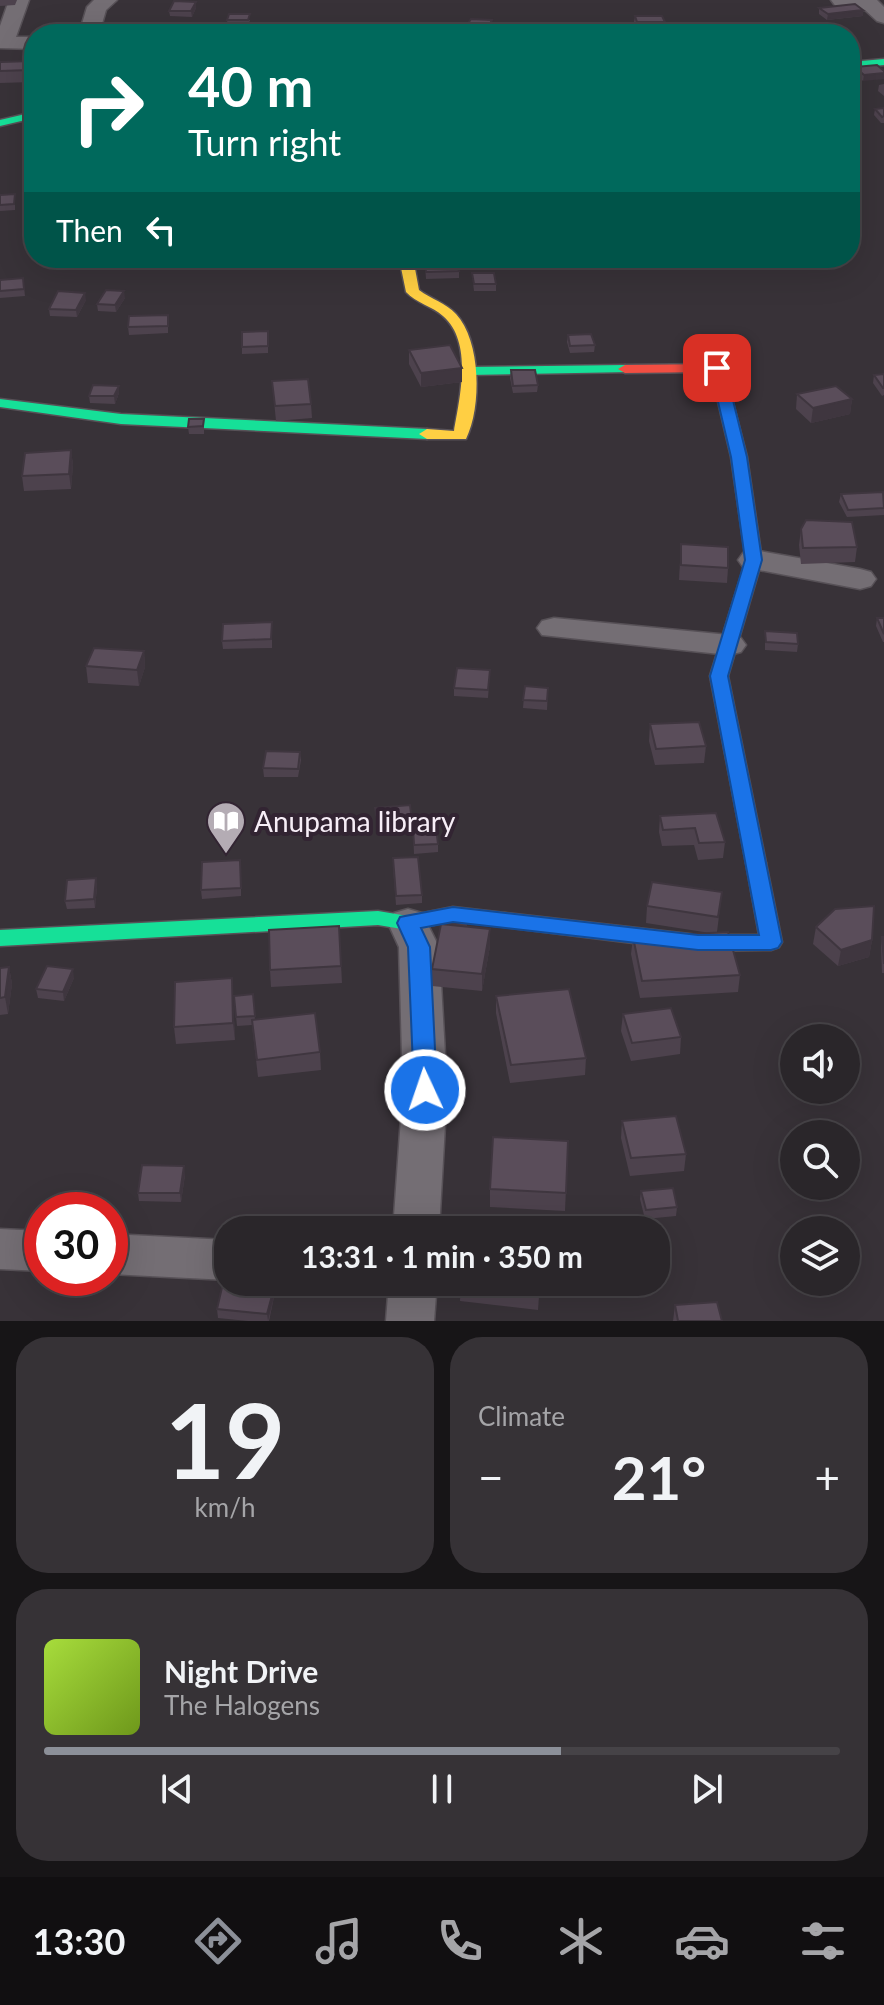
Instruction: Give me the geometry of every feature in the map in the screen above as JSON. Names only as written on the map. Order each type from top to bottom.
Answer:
[{"type":"street","points":[[19,0],[4,43],[24,43]]},
{"type":"street","points":[[92,24],[97,7],[107,0]]},
{"type":"street","points":[[841,0],[844,4],[870,4],[884,17]]},
{"type":"street","points":[[860,64],[884,62]]},
{"type":"street","points":[[0,123],[24,117]]},
{"type":"street","points":[[0,403],[121,419],[461,436],[469,371],[468,349],[453,317],[416,299],[406,268]]},
{"type":"street","points":[[0,938],[378,918],[408,923],[453,914],[698,943],[771,942],[719,676],[754,560],[739,457],[717,368],[469,371]]},
{"type":"street","points":[[754,560],[860,579]]},
{"type":"street","points":[[554,628],[729,645]]},
{"type":"street","points":[[408,923],[419,947],[425,1090],[417,1216]]},
{"type":"street","points":[[0,1249],[24,1250]]},
{"type":"street","points":[[128,1255],[214,1259]]},
{"type":"street","points":[[410,1321],[412,1296]]},
{"type":"building","points":[[174,1],[196,2],[191,11],[169,11]]},
{"type":"building","points":[[855,4],[863,10],[828,14],[819,8]]},
{"type":"building","points":[[229,14],[250,14],[248,20],[227,20]]},
{"type":"building","points":[[635,16],[662,16],[665,22],[637,22]]},
{"type":"building","points":[[471,19],[492,20],[490,24],[468,24]]},
{"type":"building","points":[[24,61],[24,70],[0,71],[0,62]]},
{"type":"building","points":[[877,65],[884,73],[864,75],[860,67]]},
{"type":"building","points":[[884,108],[884,116],[882,117],[875,109]]},
{"type":"building","points":[[15,194],[14,204],[0,205],[0,195]]},
{"type":"building","points":[[425,268],[458,268],[459,271],[426,272]]},
{"type":"building","points":[[472,273],[494,273],[496,284],[474,284]]},
{"type":"building","points":[[23,278],[24,289],[0,291],[0,280]]},
{"type":"building","points":[[106,290],[124,291],[115,305],[97,304]]},
{"type":"building","points":[[58,291],[85,293],[76,310],[49,309]]},
{"type":"building","points":[[168,315],[168,326],[128,327],[129,316]]},
{"type":"building","points":[[268,331],[268,346],[242,347],[242,332]]},
{"type":"building","points":[[591,334],[595,345],[570,346],[568,335]]},
{"type":"building","points":[[450,345],[462,368],[421,373],[409,350]]},
{"type":"building","points":[[511,370],[535,370],[538,385],[513,386]]},
{"type":"building","points":[[884,374],[884,388],[883,388],[874,375]]},
{"type":"building","points":[[308,379],[311,404],[275,406],[272,381]]},
{"type":"building","points":[[93,385],[119,386],[114,396],[89,396]]},
{"type":"building","points":[[836,386],[852,399],[813,408],[797,394]]},
{"type":"building","points":[[189,419],[204,419],[203,426],[188,427]]},
{"type":"building","points":[[71,450],[69,474],[22,476],[25,453]]},
{"type":"building","points":[[883,492],[884,508],[848,510],[841,494]]},
{"type":"building","points":[[806,520],[852,522],[857,547],[803,548],[801,529]]},
{"type":"building","points":[[681,544],[728,547],[728,568],[681,565]]},
{"type":"building","points":[[877,618],[884,618],[884,634]]},
{"type":"building","points":[[272,622],[271,639],[222,641],[223,624]]},
{"type":"building","points":[[765,631],[797,633],[798,644],[766,642]]},
{"type":"building","points":[[94,648],[144,651],[137,670],[86,666]]},
{"type":"building","points":[[457,668],[490,670],[488,690],[454,688]]},
{"type":"building","points":[[525,686],[548,688],[547,701],[523,700]]},
{"type":"building","points":[[699,722],[706,746],[656,749],[650,724]]},
{"type":"building","points":[[266,751],[300,752],[298,769],[263,768]]},
{"type":"building","points":[[410,805],[412,822],[378,825],[375,808]]},
{"type":"building","points":[[716,813],[725,842],[699,843],[695,828],[663,830],[660,816]]},
{"type":"building","points":[[436,827],[438,844],[414,845],[413,828]]},
{"type":"building","points":[[418,857],[422,895],[396,896],[393,858]]},
{"type":"building","points":[[240,860],[241,888],[201,890],[202,862]]},
{"type":"building","points":[[96,878],[94,899],[65,901],[67,880]]},
{"type":"building","points":[[652,882],[722,892],[718,917],[647,906]]},
{"type":"building","points":[[874,906],[872,940],[841,950],[816,927],[835,909]]},
{"type":"building","points":[[466,912],[467,923],[441,924],[440,913]]},
{"type":"building","points":[[441,924],[490,929],[482,974],[432,969]]},
{"type":"building","points":[[339,926],[341,966],[270,970],[269,930]]},
{"type":"building","points":[[728,932],[740,975],[642,981],[633,937]]},
{"type":"building","points":[[47,966],[73,969],[63,992],[36,989]]},
{"type":"building","points":[[9,967],[5,997],[0,998],[0,968]]},
{"type":"building","points":[[232,978],[233,1023],[174,1027],[175,982]]},
{"type":"building","points":[[569,989],[586,1058],[511,1065],[496,996]]},
{"type":"building","points":[[253,994],[255,1016],[236,1017],[234,996]]},
{"type":"building","points":[[671,1008],[681,1037],[632,1043],[623,1014]]},
{"type":"building","points":[[315,1013],[320,1052],[257,1060],[252,1020]]},
{"type":"building","points":[[676,1116],[686,1154],[631,1158],[622,1121]]},
{"type":"building","points":[[493,1137],[568,1141],[566,1193],[490,1189]]},
{"type":"building","points":[[142,1165],[184,1166],[180,1193],[138,1193]]},
{"type":"building","points":[[673,1188],[677,1207],[646,1210],[641,1191]]},
{"type":"building","points":[[220,1296],[272,1296],[267,1314],[217,1309]]},
{"type":"building","points":[[717,1302],[722,1321],[678,1321],[675,1305]]},
{"type":"traffic: fast","points":[[860,64],[884,62]]},
{"type":"traffic: fast","points":[[0,123],[24,117]]},
{"type":"traffic: fast","points":[[469,371],[625,369]]},
{"type":"traffic: fast","points":[[0,403],[121,419],[427,434]]},
{"type":"traffic: fast","points":[[0,938],[378,918],[408,923],[453,914],[505,920]]},
{"type":"traffic: slow","points":[[408,268],[413,292],[450,315],[459,326],[468,356],[468,390],[461,436],[427,434]]},
{"type":"traffic: slow","points":[[505,920],[698,943],[771,942],[756,863]]},
{"type":"traffic: jam","points":[[625,369],[717,368],[739,457],[754,560],[719,676],[756,863]]},
{"type":"place","name":"Anupama library","points":[[226,855]]},
{"type":"route","points":[[425,1090],[419,947],[408,923],[453,914],[698,943],[771,942],[719,676],[754,560],[739,457],[717,368]]}]
